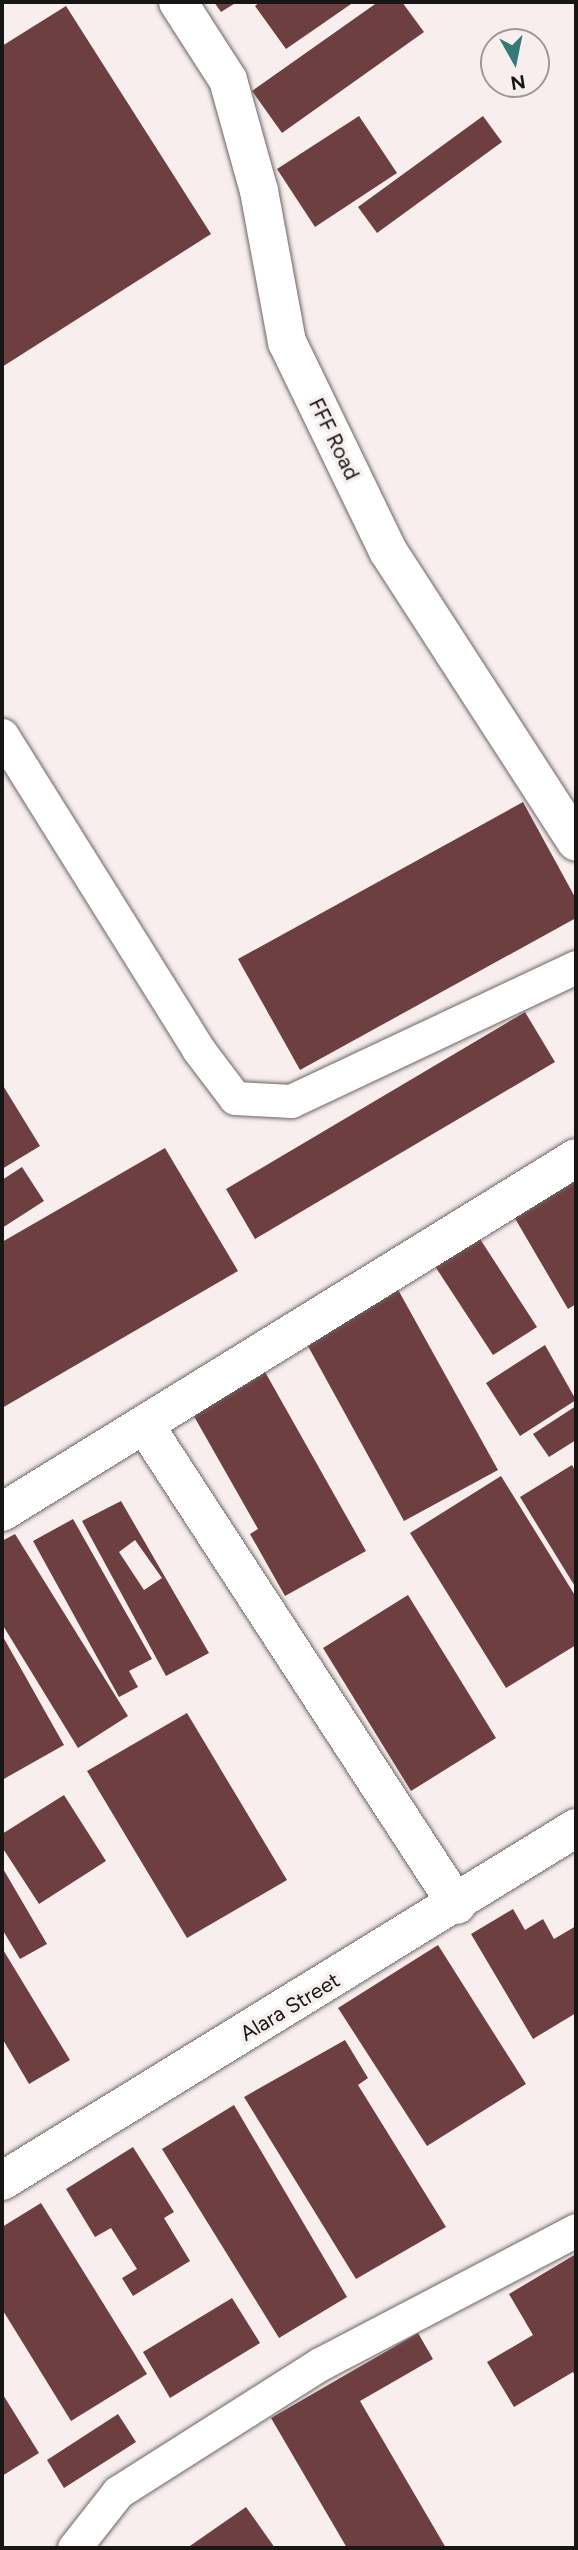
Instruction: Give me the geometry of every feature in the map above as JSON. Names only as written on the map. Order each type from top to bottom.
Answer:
[{"type":"street","name":"FFF Road","points":[[178,2],[228,80],[293,355],[388,551],[576,842]]},
{"type":"street","points":[[2,1512],[146,1427],[576,1158]]},
{"type":"street","points":[[146,1427],[457,1905]]},
{"type":"street","name":"Alara Street","points":[[2,2181],[457,1905],[576,1828]]},
{"type":"lane","points":[[2,735],[198,1049],[235,1098],[291,1101],[576,967]]},
{"type":"lane","points":[[74,2548],[118,2492],[320,2364],[576,2230]]},
{"type":"building","points":[[214,2],[237,2],[221,12]]},
{"type":"building","points":[[260,2],[354,2],[286,49],[255,6]]},
{"type":"building","points":[[378,2],[402,2],[424,32],[282,133],[252,91]]},
{"type":"building","points":[[66,6],[211,234],[2,367],[2,46]]},
{"type":"building","points":[[359,116],[397,173],[315,227],[277,169]]},
{"type":"building","points":[[483,116],[502,142],[377,233],[358,207]]},
{"type":"building","points":[[523,802],[576,899],[576,918],[300,1070],[238,959]]},
{"type":"building","points":[[525,1012],[555,1062],[255,1239],[226,1189]]},
{"type":"building","points":[[2,1084],[40,1146],[2,1169]]},
{"type":"building","points":[[165,1148],[238,1271],[2,1408],[2,1242]]},
{"type":"building","points":[[22,1167],[44,1201],[2,1228],[2,1180]]},
{"type":"building","points":[[576,1178],[576,1304],[568,1309],[513,1215]]},
{"type":"building","points":[[471,1225],[537,1327],[493,1355],[427,1254]]},
{"type":"building","points":[[396,1286],[498,1470],[404,1521],[303,1337]]},
{"type":"building","points":[[545,1345],[576,1400],[520,1436],[486,1383]]},
{"type":"building","points":[[260,1363],[366,1551],[285,1596],[250,1534],[258,1529],[187,1404]]},
{"type":"building","points":[[576,1406],[576,1440],[549,1457],[533,1434]]},
{"type":"building","points":[[572,1465],[576,1472],[576,1588],[520,1497]]},
{"type":"building","points":[[501,1476],[576,1597],[576,1645],[506,1688],[410,1533]]},
{"type":"building","points":[[121,1501],[209,1653],[166,1676],[82,1521]],"holes":[[[135,1540],[162,1578],[144,1590],[119,1552]]]},
{"type":"building","points":[[73,1519],[152,1659],[129,1671],[138,1687],[119,1697],[33,1541]]},
{"type":"building","points":[[15,1534],[128,1716],[78,1748],[2,1624],[2,1541]]},
{"type":"building","points":[[408,1595],[496,1738],[411,1791],[323,1648]]},
{"type":"building","points":[[2,1635],[64,1745],[2,1780]]},
{"type":"building","points":[[187,1713],[287,1880],[187,1938],[87,1771]]},
{"type":"building","points":[[64,1795],[106,1861],[39,1904],[2,1847],[2,1834]]},
{"type":"building","points":[[2,1867],[47,1944],[20,1959],[2,1929]]},
{"type":"building","points":[[513,1909],[525,1930],[543,1919],[554,1939],[576,1926],[576,2013],[533,2039],[471,1934]]},
{"type":"building","points":[[438,1945],[526,2084],[427,2146],[338,2008]]},
{"type":"building","points":[[2,1948],[70,2060],[29,2084],[2,2038]]},
{"type":"building","points":[[345,2040],[368,2078],[358,2085],[446,2227],[356,2279],[244,2097]]},
{"type":"building","points":[[234,2105],[347,2297],[279,2338],[162,2149]]},
{"type":"building","points":[[133,2147],[174,2212],[164,2218],[190,2261],[133,2296],[122,2278],[137,2269],[111,2228],[95,2237],[66,2189]]},
{"type":"building","points":[[41,2203],[147,2374],[71,2421],[2,2309],[2,2227]]},
{"type":"building","points":[[576,2254],[576,2378],[573,2372],[514,2407],[487,2362],[533,2335],[509,2294]]},
{"type":"building","points":[[232,2298],[260,2343],[170,2398],[143,2352]]},
{"type":"building","points":[[418,2333],[433,2359],[360,2401],[446,2548],[347,2548],[271,2418]]},
{"type":"building","points":[[2,2393],[39,2453],[2,2476]]},
{"type":"building","points":[[118,2414],[136,2442],[64,2488],[47,2460]]},
{"type":"building","points":[[246,2507],[275,2548],[187,2548]]}]
